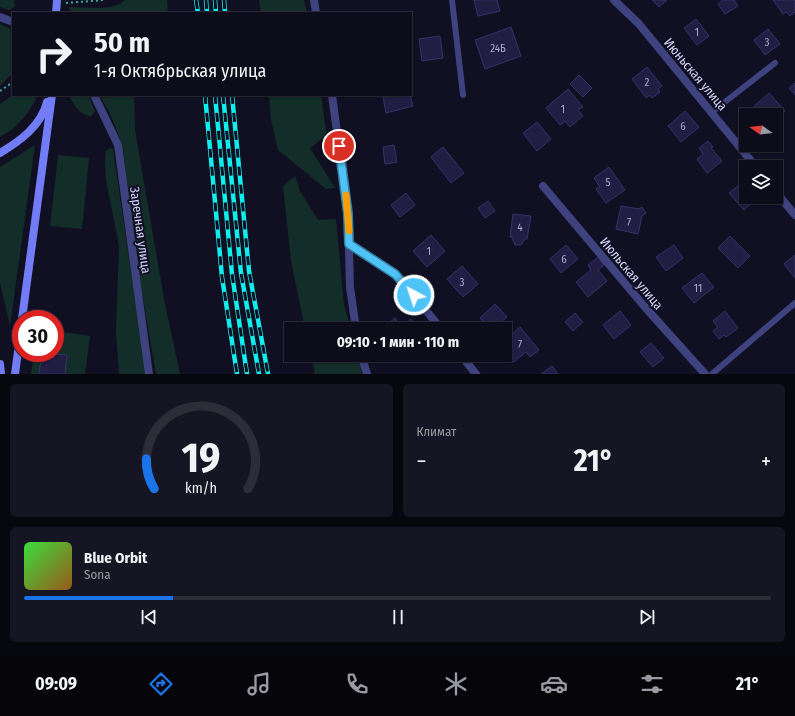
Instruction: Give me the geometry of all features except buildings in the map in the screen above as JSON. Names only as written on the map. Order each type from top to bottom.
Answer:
[{"type":"street","points":[[56,12],[57,0]]},
{"type":"street","points":[[314,0],[316,12]]},
{"type":"street","name":"Июньская улица","points":[[614,0],[639,24],[750,160]]},
{"type":"street","points":[[0,17],[12,22]]},
{"type":"street","points":[[0,153],[22,138],[34,126],[44,112],[50,96]]},
{"type":"street","points":[[23,310],[50,96]]},
{"type":"street","name":"Заречная улица","points":[[94,96],[118,145],[149,374]]},
{"type":"street","points":[[332,96],[348,214],[350,287],[355,322]]},
{"type":"street","name":"Июльская улица","points":[[544,186],[644,306],[705,374]]},
{"type":"street","points":[[783,200],[795,215]]},
{"type":"street","points":[[349,244],[400,278],[435,322]]},
{"type":"street","points":[[15,374],[17,362]]},
{"type":"street","points":[[363,362],[367,374]]},
{"type":"street","points":[[467,362],[476,374]]},
{"type":"street","points":[[0,364],[1,374]]},
{"type":"lane","points":[[452,0],[463,95]]},
{"type":"lane","points":[[712,112],[775,63]]},
{"type":"lane","points":[[712,374],[795,303]]},
{"type":"path","points":[[66,3],[104,0]]},
{"type":"path","points":[[0,91],[12,83]]},
{"type":"green space","points":[[0,0],[14,0],[15,6],[10,10],[0,7]]},
{"type":"green space","points":[[125,0],[167,0],[168,12],[70,12],[69,7],[91,8],[120,4]]},
{"type":"green space","points":[[259,0],[304,0],[307,12],[261,12]]},
{"type":"green space","points":[[0,24],[12,30],[12,74],[0,86]]},
{"type":"green space","points":[[12,96],[37,96],[31,108],[18,124],[0,137],[0,104]]},
{"type":"green space","points":[[70,96],[88,96],[95,111],[91,117],[77,109]]},
{"type":"green space","points":[[101,96],[134,96],[135,130],[164,299],[180,374],[156,374],[138,269],[122,144],[111,116]]},
{"type":"green space","points":[[269,96],[321,96],[327,138],[320,140],[310,148],[335,188],[326,189],[278,150],[271,120]]},
{"type":"green space","points":[[35,145],[10,326],[0,283],[0,167]]},
{"type":"green space","points":[[110,148],[113,149],[146,374],[119,374],[116,332],[119,245],[106,181],[105,161],[106,151]]},
{"type":"green space","points":[[58,155],[89,158],[82,229],[50,226]]},
{"type":"green space","points":[[295,176],[300,191],[318,220],[336,219],[344,305],[349,322],[304,322],[291,261],[283,186]]},
{"type":"green space","points":[[64,332],[90,336],[85,374],[31,374],[33,362],[64,362]]},
{"type":"green space","points":[[312,362],[359,362],[362,374],[315,374]]},
{"type":"railway","points":[[196,0],[198,12]]},
{"type":"railway","points":[[206,0],[207,12]]},
{"type":"railway","points":[[215,0],[216,12]]},
{"type":"railway","points":[[224,0],[225,12]]},
{"type":"railway","points":[[205,96],[222,277],[237,374]]},
{"type":"railway","points":[[215,96],[232,274],[247,374]]},
{"type":"railway","points":[[223,96],[241,273],[259,374]]},
{"type":"railway","points":[[232,96],[249,271],[268,374]]},
{"type":"slow traffic","points":[[346,195],[349,231]]},
{"type":"route","points":[[339,146],[348,214],[349,244],[395,274],[414,295]]}]
